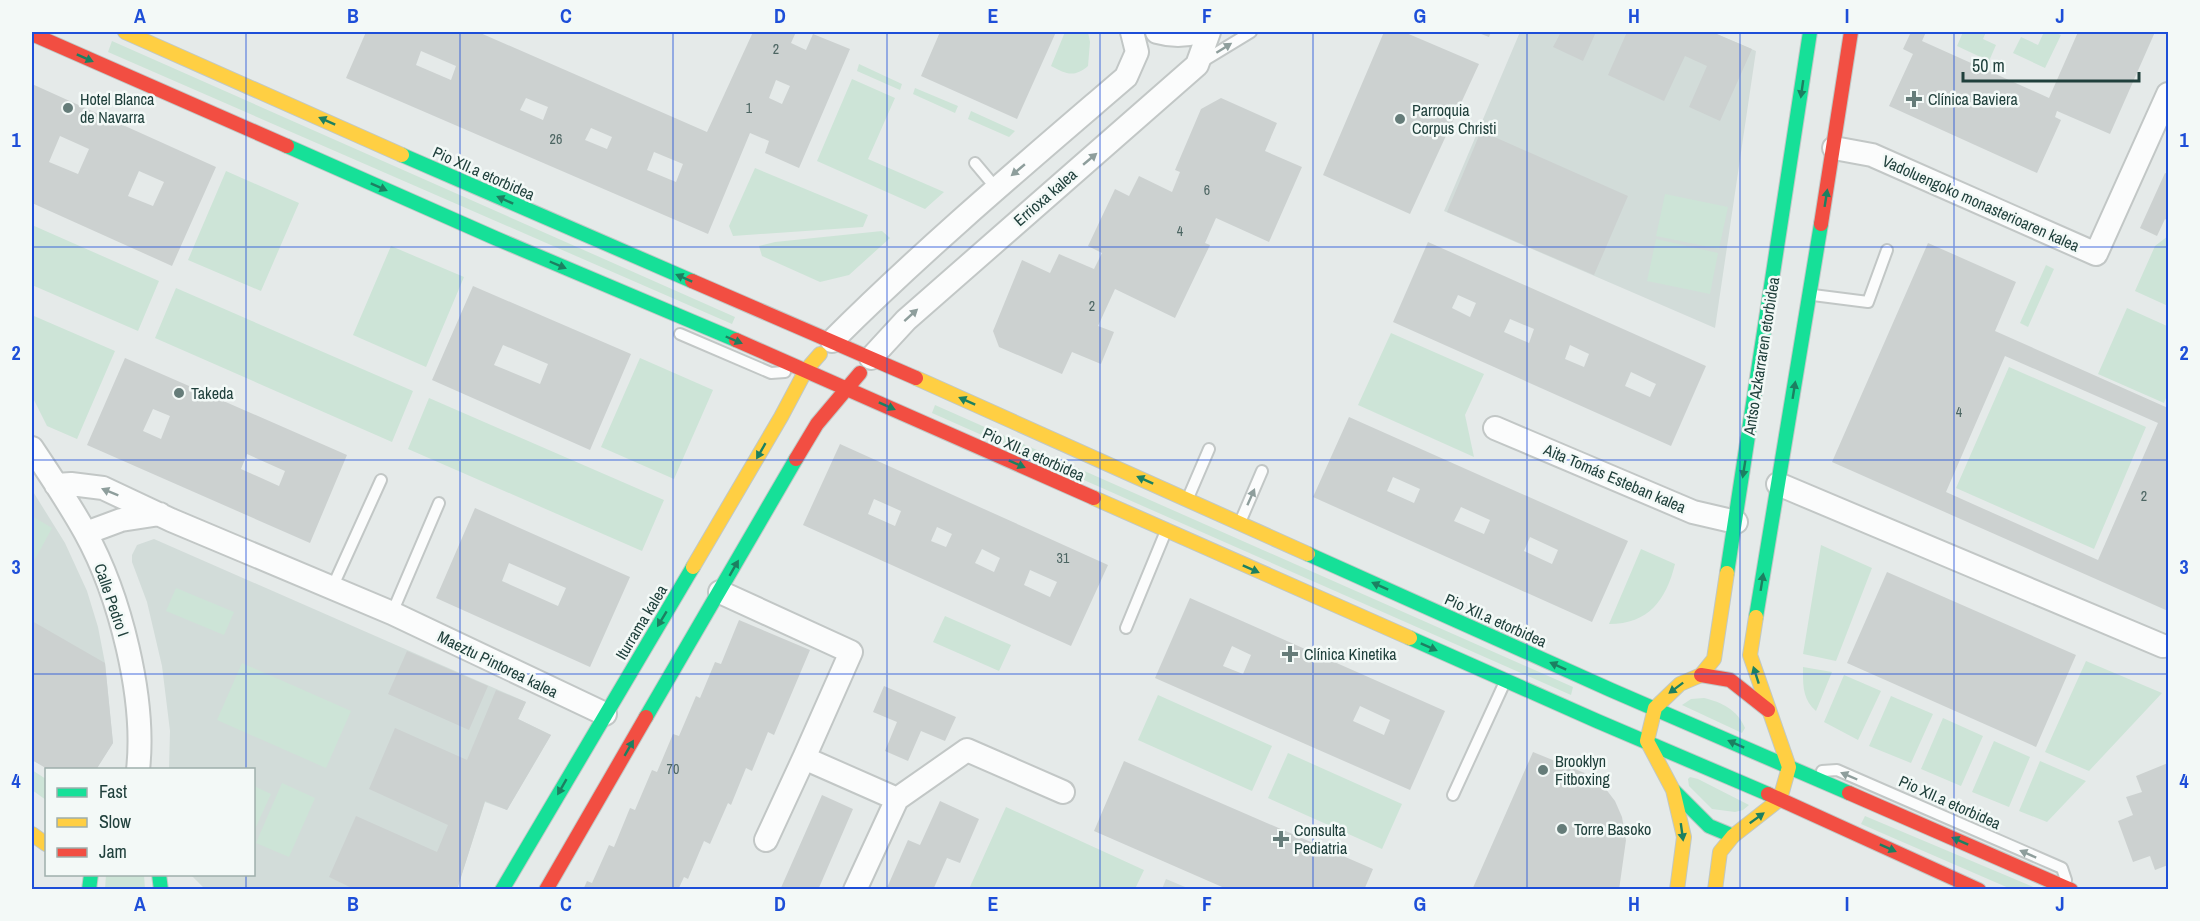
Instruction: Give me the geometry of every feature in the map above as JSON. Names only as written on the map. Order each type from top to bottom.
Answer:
[{"type":"main road","name":"Pio XII.a etorbidea","points":[[125,32],[522,208],[879,361],[1655,708],[2070,889]]},
{"type":"main road","name":"Antso Azkarraren etorbidea","points":[[1701,675],[1714,659],[1807,32]]},
{"type":"main road","points":[[1715,890],[1720,852],[1733,836],[1780,799],[1790,767],[1750,655],[1851,32]]},
{"type":"main road","name":"Pio XII.a etorbidea","points":[[32,34],[624,297],[806,370],[1470,665],[1502,690],[1647,741],[1979,890]]},
{"type":"main road","points":[[806,370],[832,341]]},
{"type":"main road","points":[[546,890],[812,432],[832,405],[879,361]]},
{"type":"main road","name":"Iturrama kalea","points":[[502,890],[684,583],[806,370]]},
{"type":"main road","points":[[1677,890],[1684,837],[1673,790],[1647,741],[1655,708],[1680,684],[1701,675],[1730,680],[1768,710]]},
{"type":"main road","points":[[1673,790],[1709,826],[1733,836]]},
{"type":"main road","points":[[32,834],[45,843]]},
{"type":"street","points":[[832,341],[881,292],[996,188],[1126,77],[1137,52],[1132,32]]},
{"type":"street","points":[[1157,32],[1167,35],[1189,35],[1199,32]]},
{"type":"street","name":"Errioxa kalea","points":[[879,361],[906,320],[1197,65],[1209,32]]},
{"type":"street","name":"Vadoluengoko monasterioaren kalea","points":[[1834,148],[1872,155],[2096,254],[2169,94]]},
{"type":"street","name":"Aita Tomás Esteban kalea","points":[[1496,428],[1693,512],[1736,522]]},
{"type":"street","name":"Calle Pedro I","points":[[32,448],[86,533],[108,584],[129,651],[138,705],[138,768]]},
{"type":"street","name":"Maeztu Pintorea kalea","points":[[56,485],[71,484],[103,488],[171,520],[392,613],[605,714]]},
{"type":"street","points":[[1779,484],[2163,646]]},
{"type":"street","points":[[86,533],[121,520],[160,514]]},
{"type":"street","points":[[720,592],[851,652],[766,840]]},
{"type":"street","points":[[855,890],[897,799],[967,750],[1063,792]]},
{"type":"street","points":[[804,758],[897,799]]},
{"type":"lane","points":[[1197,65],[1251,32]]},
{"type":"lane","points":[[975,163],[996,188]]},
{"type":"lane","points":[[1810,294],[1868,302],[1887,250]]},
{"type":"lane","name":"Pio XII.a etorbidea","points":[[670,329],[771,373],[806,370]]},
{"type":"lane","name":"Pio XII.a etorbidea","points":[[879,361],[913,363]]},
{"type":"lane","points":[[771,373],[785,385],[789,400]]},
{"type":"lane","points":[[1182,497],[1209,449]]},
{"type":"lane","points":[[1240,523],[1262,471]]},
{"type":"lane","name":"Pio XII.a etorbidea","points":[[1164,479],[1182,497]]},
{"type":"lane","points":[[332,588],[381,480]]},
{"type":"lane","points":[[392,613],[439,503]]},
{"type":"lane","points":[[1126,628],[1166,531]]},
{"type":"lane","points":[[1470,665],[1477,681]]},
{"type":"lane","points":[[1453,795],[1502,690]]},
{"type":"lane","name":"Pio XII.a etorbidea","points":[[1617,744],[1647,741]]},
{"type":"shaded area","points":[[1520,32],[1712,32],[1756,51],[1715,328],[1444,211]]},
{"type":"shaded area","points":[[32,490],[65,543],[87,591],[98,627],[105,663],[113,743],[97,768],[47,768],[32,760]]},
{"type":"shaded area","points":[[154,539],[526,702],[518,719],[551,735],[507,810],[485,802],[457,889],[206,890],[192,876],[255,876],[255,768],[169,768],[170,731],[162,666],[147,602],[132,562],[132,555],[137,545]]},
{"type":"shaded area","points":[[1166,879],[1190,889],[1162,889]]},
{"type":"green space","points":[[1065,32],[1088,32],[1090,42],[1088,66],[1070,74],[1051,66]]},
{"type":"green space","points":[[1963,32],[1986,32],[1983,39],[1996,45],[1989,61],[1957,46]]},
{"type":"green space","points":[[2044,32],[2061,35],[2045,68],[2013,53],[2021,37],[2038,45]]},
{"type":"green space","points":[[112,41],[735,317],[732,324],[108,52]]},
{"type":"green space","points":[[859,64],[902,84],[900,90],[857,71]]},
{"type":"green space","points":[[852,79],[895,98],[868,159],[944,192],[925,209],[817,161]]},
{"type":"green space","points":[[915,88],[958,106],[955,113],[913,94]]},
{"type":"green space","points":[[971,111],[1015,131],[1009,137],[968,119]]},
{"type":"green space","points":[[755,168],[868,215],[863,227],[733,236],[729,226]]},
{"type":"green space","points":[[226,171],[299,203],[261,291],[188,260]]},
{"type":"green space","points":[[1665,194],[1728,207],[1719,249],[1656,236]]},
{"type":"green space","points":[[32,225],[159,281],[138,331],[32,285]]},
{"type":"green space","points":[[882,231],[890,238],[849,275],[820,282],[762,256],[759,246],[775,242]]},
{"type":"green space","points":[[2168,236],[2168,306],[2135,291],[2155,246]]},
{"type":"green space","points":[[1656,239],[1718,253],[1710,294],[1647,281]]},
{"type":"green space","points":[[391,246],[464,277],[426,367],[353,335]]},
{"type":"green space","points":[[2046,265],[2054,269],[2028,327],[2020,323]]},
{"type":"green space","points":[[176,288],[413,391],[392,442],[155,338]]},
{"type":"green space","points":[[2127,308],[2167,326],[2168,393],[2164,403],[2098,374]]},
{"type":"green space","points":[[34,316],[115,351],[77,439],[47,426],[32,396],[32,323]]},
{"type":"green space","points":[[1391,333],[1484,374],[1465,415],[1474,457],[1358,405]]},
{"type":"green space","points":[[640,358],[713,390],[674,479],[601,447]]},
{"type":"green space","points":[[2009,367],[2146,427],[2094,549],[1956,488]]},
{"type":"green space","points":[[429,398],[664,500],[642,551],[408,449]]},
{"type":"green space","points":[[935,405],[1573,687],[1571,695],[932,413]]},
{"type":"green space","points":[[32,516],[52,528],[32,565]]},
{"type":"green space","points":[[1821,545],[1872,568],[1836,661],[1803,654]]},
{"type":"green space","points":[[1641,549],[1675,564],[1667,589],[1654,608],[1645,615],[1623,623],[1609,624]]},
{"type":"green space","points":[[176,588],[234,612],[224,635],[166,611]]},
{"type":"green space","points":[[945,616],[1011,645],[999,671],[933,642]]},
{"type":"green space","points":[[2086,661],[2162,693],[2089,771],[2045,752]]},
{"type":"green space","points":[[242,663],[351,711],[326,768],[217,720]]},
{"type":"green space","points":[[1803,667],[1832,672],[1816,711],[1806,696],[1803,685]]},
{"type":"green space","points":[[1844,675],[1881,691],[1858,740],[1824,722]]},
{"type":"green space","points":[[1158,695],[1272,746],[1252,791],[1138,740]]},
{"type":"green space","points":[[1891,696],[1933,714],[1911,763],[1869,746]]},
{"type":"green space","points":[[1704,698],[1723,705],[1738,716],[1745,728],[1742,733],[1682,705],[1691,699]]},
{"type":"green space","points":[[1943,718],[1983,736],[1961,786],[1921,769]]},
{"type":"green space","points":[[1994,741],[2030,757],[2009,807],[1972,792]]},
{"type":"green space","points":[[1288,753],[1402,804],[1382,849],[1268,798]]},
{"type":"green space","points":[[2040,761],[2086,781],[2047,822],[2019,811]]},
{"type":"green space","points":[[32,770],[45,778],[45,799],[32,790]]},
{"type":"green space","points":[[1690,777],[1749,805],[1735,812],[1712,809],[1689,786]]},
{"type":"green space","points":[[282,783],[315,798],[289,857],[256,843]]},
{"type":"green space","points":[[255,786],[271,794],[255,829]]},
{"type":"green space","points":[[1006,807],[1144,870],[1135,889],[969,889]]},
{"type":"green space","points":[[1865,816],[2038,889],[2011,889],[1861,824]]},
{"type":"green space","points":[[106,876],[144,876],[145,889],[105,889]]},
{"type":"building","points":[[366,32],[478,32],[707,132],[753,32],[796,32],[791,43],[806,50],[813,34],[850,49],[799,168],[765,153],[769,141],[750,133],[708,234],[346,78]],"holes":[[[421,51],[456,66],[451,80],[416,65]],[[776,80],[790,86],[782,104],[769,98]],[[526,98],[548,107],[543,120],[520,110]],[[591,128],[612,137],[607,149],[585,140]],[[654,152],[683,164],[676,182],[647,170]]]},
{"type":"building","points":[[940,32],[1056,32],[1017,119],[921,76]]},
{"type":"building","name":"Parroquia Corpus Christi","points":[[1384,32],[1404,32],[1479,64],[1410,214],[1323,175]]},
{"type":"building","points":[[1476,32],[1491,32],[1489,37]]},
{"type":"building","points":[[1561,32],[1596,32],[1583,61],[1553,47]]},
{"type":"building","points":[[1627,32],[1712,32],[1752,49],[1720,121],[1689,107],[1707,66],[1685,56],[1664,101],[1608,75]]},
{"type":"building","points":[[1911,32],[1926,32],[1922,41],[2049,98],[2078,32],[2155,32],[2110,134],[2057,111],[2055,117],[2061,120],[2037,173],[1889,106],[1913,54],[1903,49]]},
{"type":"building","points":[[32,84],[216,167],[172,266],[32,203]],"holes":[[[60,136],[89,149],[78,174],[49,162]],[[139,171],[164,182],[153,206],[128,196]]]},
{"type":"building","points":[[1221,98],[1277,123],[1265,151],[1302,167],[1269,242],[1216,218],[1205,243],[1210,245],[1175,318],[1115,289],[1098,326],[1114,332],[1101,364],[1072,352],[1062,374],[999,347],[993,331],[1022,260],[1050,273],[1059,254],[1094,269],[1102,253],[1088,246],[1115,189],[1129,196],[1139,176],[1172,192],[1180,172],[1175,170],[1201,109]]},
{"type":"building","points":[[1481,131],[1628,196],[1594,275],[1447,212]]},
{"type":"building","points":[[2165,173],[2168,174],[2168,221],[2165,219],[2157,236],[2140,228]]},
{"type":"building","points":[[1428,242],[1706,366],[1671,446],[1393,322]],"holes":[[[1458,295],[1476,303],[1470,317],[1452,308]],[[1510,319],[1534,329],[1529,343],[1504,332]],[[1570,345],[1589,354],[1584,367],[1565,359]],[[1631,372],[1656,384],[1650,397],[1625,386]]]},
{"type":"building","points":[[1928,243],[2016,282],[1995,331],[2168,408],[2168,611],[1832,462]],"holes":[[[2005,356],[2158,423],[2098,560],[1946,492]]]},
{"type":"building","points":[[473,286],[631,354],[590,450],[432,380]],"holes":[[[503,345],[548,364],[540,384],[494,365]]]},
{"type":"building","points":[[125,358],[347,455],[310,543],[87,445]],"holes":[[[153,409],[170,416],[161,439],[143,431]],[[247,454],[285,471],[279,486],[241,469]]]},
{"type":"building","points":[[1349,417],[1628,541],[1592,622],[1313,497]],"holes":[[[1393,477],[1420,489],[1414,503],[1387,491]],[[1461,507],[1490,520],[1484,534],[1454,521]],[[1530,537],[1558,550],[1552,564],[1524,551]]]},
{"type":"building","points":[[840,444],[1108,565],[1071,646],[803,525]],"holes":[[[874,499],[901,511],[895,526],[868,514]],[[937,527],[952,534],[946,547],[931,541]],[[982,549],[1000,558],[994,572],[975,563]],[[1030,570],[1057,582],[1050,597],[1024,585]]]},
{"type":"building","points":[[475,508],[630,577],[590,667],[436,598]],"holes":[[[509,563],[566,588],[558,606],[502,581]]]},
{"type":"building","points":[[1887,572],[2076,655],[2036,747],[1847,663]]},
{"type":"building","points":[[1190,598],[1445,711],[1410,790],[1155,678]],"holes":[[[1232,646],[1251,655],[1243,674],[1223,666]],[[1360,706],[1390,720],[1384,735],[1353,721]]]},
{"type":"building","points":[[739,620],[810,650],[774,735],[768,732],[752,771],[746,768],[731,805],[728,803],[710,844],[704,841],[688,879],[684,877],[678,890],[583,890],[587,881],[592,883],[609,845],[614,847],[630,808],[635,810],[652,770],[657,772],[673,734],[679,736],[696,696],[700,698],[715,662],[721,664]]},
{"type":"building","points":[[32,621],[105,663],[113,743],[97,768],[46,768],[32,760]]},
{"type":"building","points":[[407,651],[488,686],[469,730],[388,694]]},
{"type":"building","points":[[884,686],[956,717],[945,741],[921,731],[908,761],[885,751],[897,722],[873,712]]},
{"type":"building","points":[[496,690],[526,702],[518,719],[551,735],[507,810],[485,801],[457,890],[356,890],[329,877],[356,816],[437,852],[448,825],[369,789],[395,728],[467,760]]},
{"type":"building","name":"Torre Basoko","points":[[1533,752],[1587,774],[1602,784],[1615,801],[1622,817],[1626,840],[1619,890],[1472,890]]},
{"type":"building","points":[[1124,761],[1373,869],[1364,890],[1229,890],[1094,831]]},
{"type":"building","points":[[2168,763],[2168,865],[2155,870],[2150,856],[2133,862],[2118,821],[2133,815],[2126,797],[2142,792],[2136,776]]},
{"type":"building","points":[[822,795],[853,809],[818,890],[780,890]]},
{"type":"building","points":[[940,801],[979,819],[960,863],[947,858],[933,890],[886,890],[908,840],[920,845]]},
{"type":"traffic: fast","points":[[1727,573],[1810,32]]},
{"type":"traffic: fast","points":[[287,146],[495,238],[736,340]]},
{"type":"traffic: fast","points":[[402,155],[692,281]]},
{"type":"traffic: fast","points":[[1756,617],[1821,224]]},
{"type":"traffic: fast","points":[[646,717],[796,459]]},
{"type":"traffic: fast","points":[[1308,554],[1611,690],[1849,793]]},
{"type":"traffic: fast","points":[[502,890],[693,567]]},
{"type":"traffic: fast","points":[[1410,638],[1768,794]]},
{"type":"traffic: fast","points":[[1674,791],[1709,826],[1733,836]]},
{"type":"traffic: fast","points":[[89,890],[91,876]]},
{"type":"traffic: fast","points":[[159,876],[161,890]]},
{"type":"traffic: slow","points":[[125,32],[402,155]]},
{"type":"traffic: slow","points":[[693,567],[806,370],[820,354]]},
{"type":"traffic: slow","points":[[916,378],[1308,554]]},
{"type":"traffic: slow","points":[[1094,498],[1410,638]]},
{"type":"traffic: slow","points":[[1677,890],[1684,837],[1673,790],[1647,741],[1655,708],[1680,684],[1701,675],[1714,659],[1727,573]]},
{"type":"traffic: slow","points":[[1715,890],[1720,852],[1733,836],[1780,799],[1789,767],[1750,655],[1756,617]]},
{"type":"traffic: slow","points":[[32,834],[45,843]]},
{"type":"traffic: jam","points":[[1821,224],[1851,32]]},
{"type":"traffic: jam","points":[[32,34],[287,146]]},
{"type":"traffic: jam","points":[[692,281],[916,378]]},
{"type":"traffic: jam","points":[[736,340],[1094,498]]},
{"type":"traffic: jam","points":[[796,459],[817,424],[860,373]]},
{"type":"traffic: jam","points":[[1701,675],[1730,680],[1768,710]]},
{"type":"traffic: jam","points":[[546,890],[646,717]]},
{"type":"traffic: jam","points":[[1849,793],[2071,890]]},
{"type":"traffic: jam","points":[[1768,794],[1979,890]]},
{"type":"place","name":"Clínica Baviera","points":[[1914,99]]},
{"type":"place","name":"Hotel Blanca de Navarra","points":[[68,108]]},
{"type":"place","name":"Parroquia Corpus Christi","points":[[1400,119]]},
{"type":"place","name":"Takeda","points":[[179,393]]},
{"type":"place","name":"Clínica Kinetika","points":[[1290,654]]},
{"type":"place","name":"Brooklyn Fitboxing","points":[[1543,770]]},
{"type":"place","name":"Torre Basoko","points":[[1562,829]]},
{"type":"place","name":"Consulta Pediatria","points":[[1281,839]]}]
